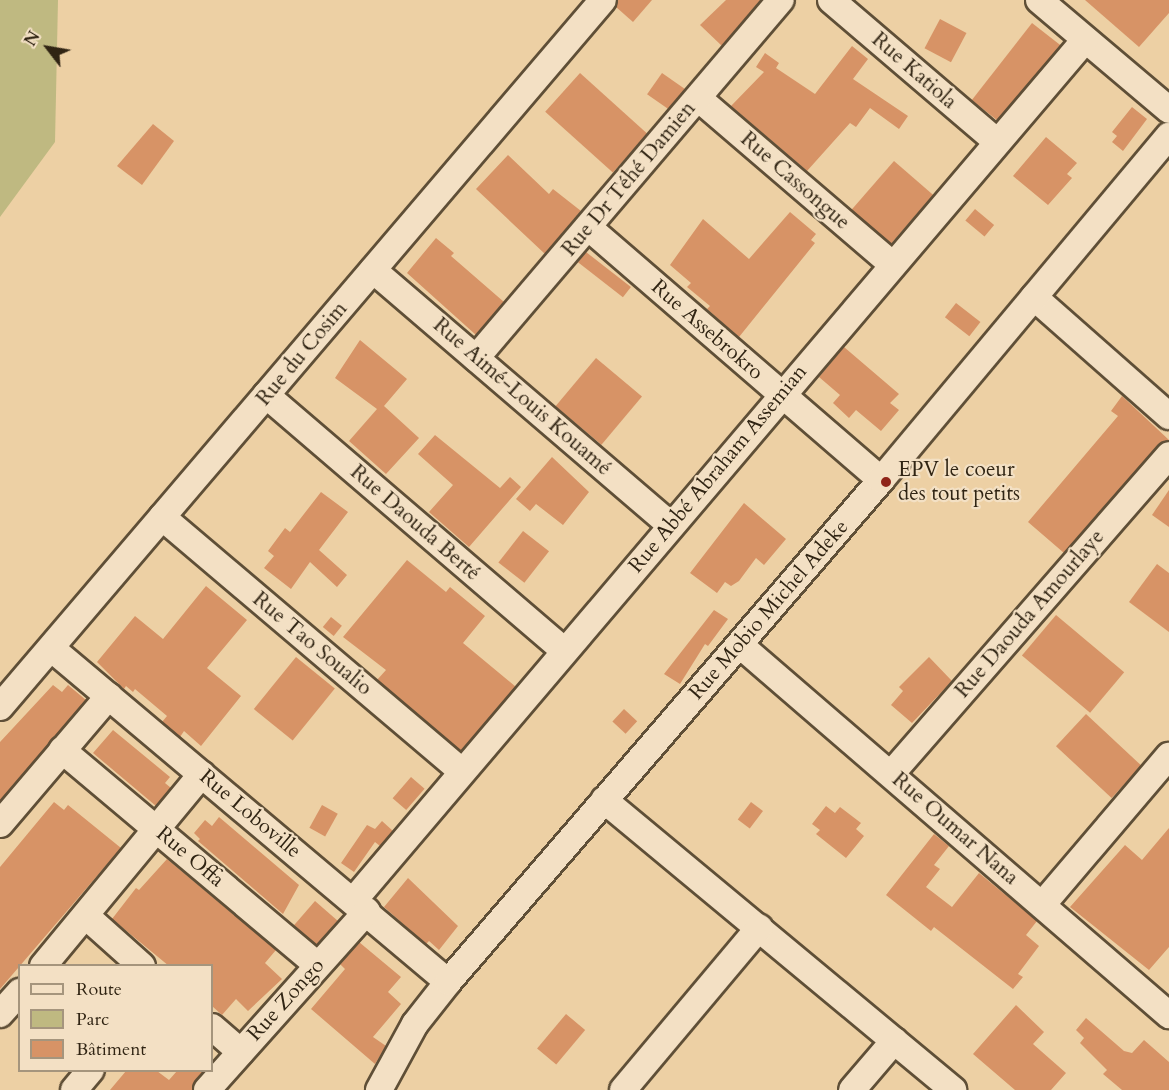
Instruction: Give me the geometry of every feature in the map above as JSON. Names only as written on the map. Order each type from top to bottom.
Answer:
[{"type":"street","name":"Rue du Cosim","points":[[0,706],[603,0]]},
{"type":"street","name":"Rue Dr Téhé Damien","points":[[476,358],[781,0]]},
{"type":"street","name":"Rue Katiola","points":[[831,0],[997,142]]},
{"type":"street","points":[[1039,0],[1169,110]]},
{"type":"street","name":"Rue Abbé Abraham Assemian","points":[[360,906],[461,771],[1085,40]]},
{"type":"street","name":"Rue Cassongue","points":[[698,98],[892,264]]},
{"type":"street","name":"Rue Mobio Michel Adeke","points":[[379,1090],[415,1024],[448,982],[740,645],[1169,136]]},
{"type":"street","name":"Rue Assebrokro","points":[[588,227],[880,480]]},
{"type":"street","name":"Rue Aimé-Louis Kouamé","points":[[373,270],[671,525]]},
{"type":"street","points":[[1034,297],[1169,416]]},
{"type":"street","name":"Rue Daouda Berté","points":[[266,395],[564,650]]},
{"type":"street","name":"Rue Daouda Amourlaye","points":[[891,774],[1169,455]]},
{"type":"street","name":"Rue Tao Soualio","points":[[162,517],[461,771]]},
{"type":"street","name":"Rue Oumar Nana","points":[[740,645],[1169,1015]]},
{"type":"street","name":"Rue Loboville","points":[[51,648],[448,982]]},
{"type":"street","points":[[0,824],[109,696]]},
{"type":"street","name":"Rue Offa","points":[[62,750],[317,964]]},
{"type":"street","points":[[1042,905],[1169,756]]},
{"type":"street","points":[[44,964],[202,774]]},
{"type":"street","points":[[604,800],[953,1090]]},
{"type":"street","name":"Rue Zongo","points":[[207,1090],[317,964],[360,906]]},
{"type":"street","points":[[86,916],[140,964]]},
{"type":"street","points":[[623,1090],[759,928]]},
{"type":"street","points":[[0,1014],[18,994]]},
{"type":"street","points":[[213,1027],[241,1052]]},
{"type":"street","points":[[852,1090],[894,1041]]},
{"type":"street","points":[[74,1090],[90,1072]]},
{"type":"green space","points":[[0,0],[58,0],[55,142],[0,217]]},
{"type":"building","points":[[618,0],[652,0],[633,22],[616,7]]},
{"type":"building","points":[[726,0],[761,0],[722,46],[700,25]]},
{"type":"building","points":[[1085,0],[1169,0],[1169,13],[1139,47]]},
{"type":"building","points":[[940,19],[966,33],[951,62],[925,48]]},
{"type":"building","points":[[1032,23],[1061,46],[1001,123],[972,100]]},
{"type":"building","points":[[852,46],[868,59],[853,79],[908,116],[899,129],[870,108],[856,127],[850,123],[807,171],[731,106],[764,72],[756,67],[765,53],[779,63],[776,68],[815,94]]},
{"type":"building","points":[[580,73],[648,134],[613,173],[545,112]]},
{"type":"building","points":[[662,73],[685,89],[670,110],[647,94]]},
{"type":"building","points":[[1132,107],[1147,119],[1123,151],[1112,142],[1117,136],[1112,132]]},
{"type":"building","points":[[153,124],[174,141],[142,185],[117,166]]},
{"type":"building","points":[[1046,137],[1077,163],[1067,174],[1072,178],[1048,205],[1013,176]]},
{"type":"building","points":[[508,155],[549,194],[553,189],[581,211],[545,254],[476,189]]},
{"type":"building","points":[[894,161],[933,195],[891,244],[851,210]]},
{"type":"building","points":[[975,209],[994,225],[985,237],[965,220]]},
{"type":"building","points":[[790,212],[816,234],[811,240],[815,243],[739,337],[707,309],[710,306],[687,287],[691,283],[670,265],[703,219],[749,259]]},
{"type":"building","points":[[436,238],[454,253],[451,256],[504,302],[476,335],[407,273]]},
{"type":"building","points":[[586,252],[631,287],[623,297],[578,262]]},
{"type":"building","points":[[956,303],[980,322],[969,336],[945,317]]},
{"type":"building","points":[[360,340],[407,379],[384,406],[419,438],[386,474],[349,441],[377,409],[335,378]]},
{"type":"building","points":[[844,347],[899,394],[890,403],[899,410],[881,431],[856,410],[849,418],[833,403],[840,395],[819,377]]},
{"type":"building","points":[[596,358],[642,397],[601,445],[556,406]]},
{"type":"building","points":[[1122,396],[1169,440],[1158,445],[1064,553],[1028,522],[1118,416],[1111,411]]},
{"type":"building","points":[[435,435],[500,488],[510,477],[521,487],[469,547],[429,512],[453,485],[418,454]]},
{"type":"building","points":[[552,457],[589,492],[563,525],[536,504],[530,511],[516,499]]},
{"type":"building","points":[[1169,490],[1169,527],[1152,515]]},
{"type":"building","points":[[321,492],[348,512],[319,550],[347,575],[337,587],[310,562],[291,589],[264,568],[274,556],[268,551],[285,528],[290,532]]},
{"type":"building","points":[[744,503],[786,539],[764,565],[756,558],[739,581],[731,586],[725,582],[717,593],[690,573]]},
{"type":"building","points":[[523,531],[549,551],[524,583],[498,563]]},
{"type":"building","points":[[407,560],[446,592],[450,587],[485,616],[463,643],[516,687],[461,751],[377,680],[386,670],[343,637]]},
{"type":"building","points":[[1157,564],[1169,573],[1169,632],[1129,602]]},
{"type":"building","points":[[206,586],[247,620],[207,668],[241,696],[201,746],[184,731],[180,737],[162,722],[167,716],[135,689],[133,692],[126,686],[124,689],[97,662],[135,616],[163,639]]},
{"type":"building","points":[[714,610],[728,619],[708,646],[705,644],[680,684],[664,674]]},
{"type":"building","points":[[1056,615],[1124,672],[1090,713],[1022,656]]},
{"type":"building","points":[[331,617],[342,626],[334,636],[323,627]]},
{"type":"building","points":[[296,657],[335,688],[293,741],[254,709]]},
{"type":"building","points":[[929,657],[952,681],[912,723],[891,705],[903,691],[899,687]]},
{"type":"building","points":[[53,685],[62,692],[68,685],[86,700],[0,801],[0,742]]},
{"type":"building","points":[[624,709],[637,721],[626,734],[612,721]]},
{"type":"building","points":[[1086,714],[1142,766],[1112,798],[1056,746]]},
{"type":"building","points":[[113,730],[170,777],[165,783],[171,788],[156,806],[93,753]]},
{"type":"building","points":[[411,777],[425,789],[406,810],[393,798]]},
{"type":"building","points":[[54,802],[64,810],[68,805],[121,848],[21,964],[18,964],[18,968],[0,989],[0,867]]},
{"type":"building","points":[[751,802],[763,811],[750,829],[738,820]]},
{"type":"building","points":[[322,805],[338,814],[325,836],[309,828]]},
{"type":"building","points":[[826,806],[835,813],[840,807],[861,823],[856,829],[864,836],[846,858],[816,834],[820,830],[812,824]]},
{"type":"building","points":[[219,817],[299,885],[283,914],[198,841],[200,839],[194,833],[205,820],[212,826]]},
{"type":"building","points":[[382,821],[393,831],[380,846],[375,842],[354,872],[341,863],[367,825],[375,829]]},
{"type":"building","points":[[1169,828],[1169,947],[1149,970],[1070,907],[1125,845],[1142,860]]},
{"type":"building","points":[[934,834],[949,846],[934,865],[940,869],[926,887],[952,907],[979,873],[1037,921],[1026,935],[1039,946],[1018,974],[1023,977],[1013,989],[934,927],[931,931],[886,895]]},
{"type":"building","points":[[167,859],[276,950],[265,963],[282,979],[248,1011],[236,999],[222,1015],[213,1007],[213,964],[167,964],[112,919],[136,888],[139,890]]},
{"type":"building","points":[[408,878],[458,926],[439,950],[429,941],[426,944],[384,907]]},
{"type":"building","points":[[315,901],[338,921],[317,945],[294,925]]},
{"type":"building","points":[[359,942],[401,977],[388,992],[401,1004],[373,1037],[386,1046],[375,1064],[311,1009],[345,969],[340,964]]},
{"type":"building","points":[[1016,1005],[1044,1032],[1033,1044],[1066,1073],[1051,1090],[1015,1090],[973,1054]]},
{"type":"building","points":[[566,1014],[585,1030],[556,1065],[537,1048]]},
{"type":"building","points":[[1086,1018],[1124,1051],[1132,1053],[1144,1040],[1169,1062],[1169,1090],[1122,1090],[1103,1074],[1107,1070],[1080,1043],[1084,1038],[1076,1030]]},
{"type":"building","points":[[125,1072],[158,1072],[169,1080],[176,1072],[203,1072],[192,1090],[110,1090]]},
{"type":"place","name":"EPV le coeur des tout petits","points":[[886,482]]}]
